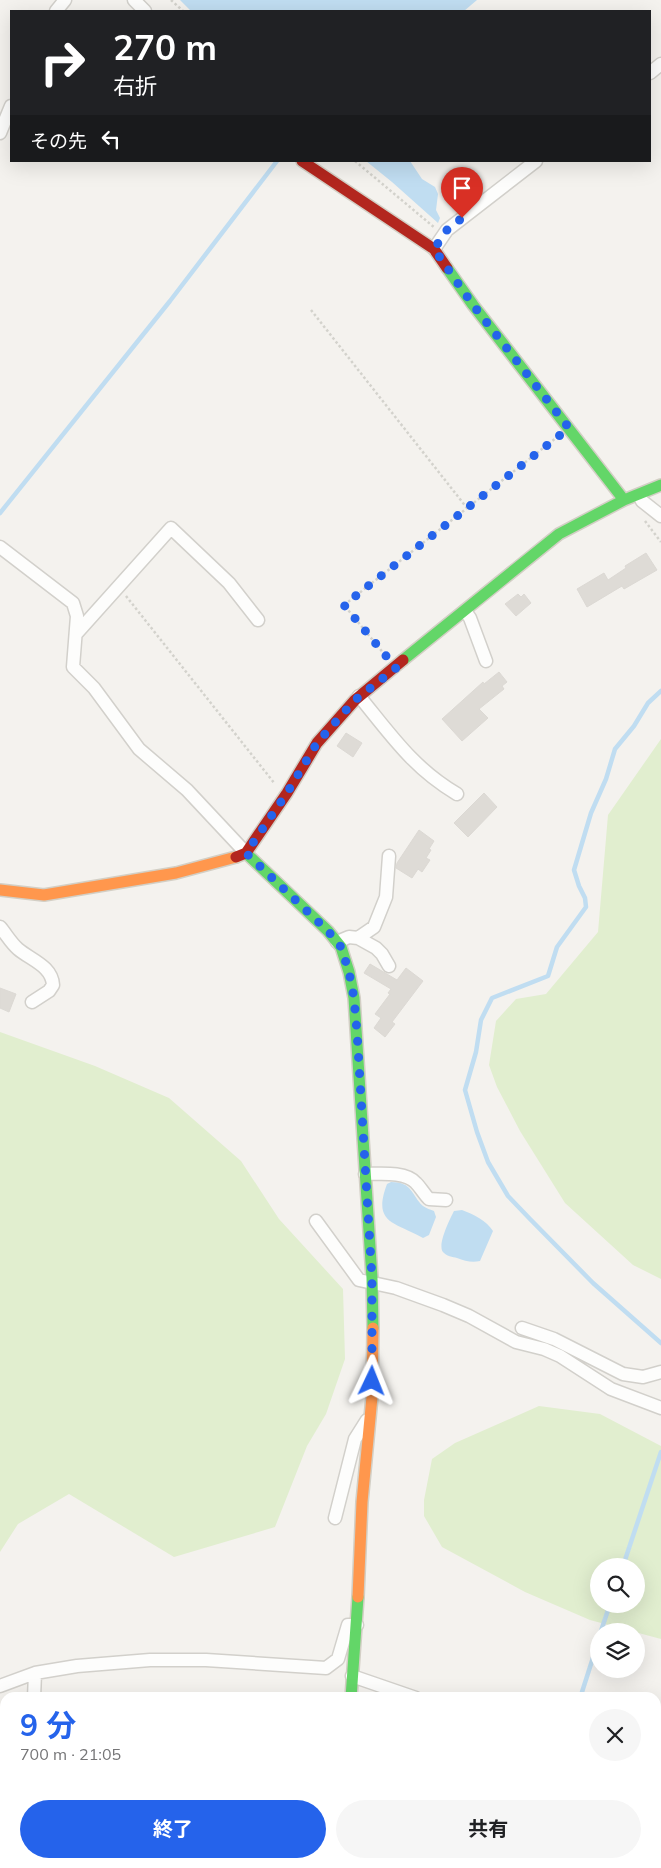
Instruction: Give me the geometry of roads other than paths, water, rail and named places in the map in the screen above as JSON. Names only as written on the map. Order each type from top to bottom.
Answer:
[{"type":"street","points":[[57,10],[65,0]]},
{"type":"street","points":[[134,0],[144,10]]},
{"type":"street","points":[[651,72],[661,64]]},
{"type":"street","points":[[0,133],[10,108]]},
{"type":"street","points":[[304,162],[434,249],[473,305],[624,500]]},
{"type":"street","points":[[434,249],[447,230],[535,162]]},
{"type":"street","points":[[0,890],[44,895],[176,873],[221,862],[246,853],[317,743],[359,696],[396,668],[442,628],[558,534],[624,500],[661,485]]},
{"type":"street","points":[[638,495],[661,516]]},
{"type":"street","points":[[76,634],[171,528],[229,583],[258,620]]},
{"type":"street","points":[[0,547],[73,603],[77,616],[73,666],[94,688],[139,749],[186,790],[246,853],[328,931],[341,947],[349,972],[354,998],[372,1282],[373,1332],[370,1416],[362,1502],[357,1625],[351,1692]]},
{"type":"street","points":[[465,611],[470,618],[486,661]]},
{"type":"street","points":[[359,696],[410,758],[437,782],[458,794]]},
{"type":"street","points":[[358,938],[374,927],[386,897],[389,856]]},
{"type":"street","points":[[0,927],[18,948],[53,976],[53,985],[49,991],[32,1002]]},
{"type":"street","points":[[337,942],[349,937],[358,938],[376,948],[382,954],[388,966]]},
{"type":"street","points":[[365,1174],[390,1173],[407,1177],[416,1182],[429,1199],[446,1200]]},
{"type":"street","points":[[316,1221],[359,1280],[396,1288],[436,1302],[468,1316],[516,1342],[544,1349],[560,1356],[611,1389],[661,1408]]},
{"type":"street","points":[[522,1328],[554,1339],[623,1374],[643,1377],[661,1372]]},
{"type":"street","points":[[335,1518],[355,1439],[370,1416]]},
{"type":"street","points":[[0,1686],[35,1673],[77,1666],[150,1660],[206,1660],[326,1668],[338,1659],[348,1625],[357,1625]]},
{"type":"street","points":[[34,1692],[35,1673]]},
{"type":"street","points":[[352,1676],[399,1692]]},
{"type":"water","points":[[180,0],[477,0],[465,10],[190,10]]},
{"type":"water","points":[[367,162],[411,162],[422,179],[435,187],[438,194],[436,210],[440,218],[438,223]]},
{"type":"water","points":[[391,1182],[404,1184],[423,1206],[434,1211],[436,1217],[429,1235],[423,1238],[395,1224],[384,1214],[382,1207],[383,1197],[387,1184]]},
{"type":"water","points":[[462,1210],[479,1218],[493,1231],[480,1261],[468,1261],[443,1252],[442,1244],[445,1232],[454,1211]]},
{"type":"waterway","points":[[0,513],[170,301],[276,162]]},
{"type":"waterway","points":[[661,691],[648,703],[634,726],[615,749],[606,779],[591,813],[574,870],[585,898],[586,907],[557,947],[548,976],[492,998],[481,1020],[476,1052],[465,1090],[488,1162],[508,1196],[593,1283],[661,1343]]},
{"type":"waterway","points":[[626,1558],[661,1452]]},
{"type":"waterway","points":[[604,1623],[607,1613]]},
{"type":"waterway","points":[[582,1692],[590,1667]]}]
